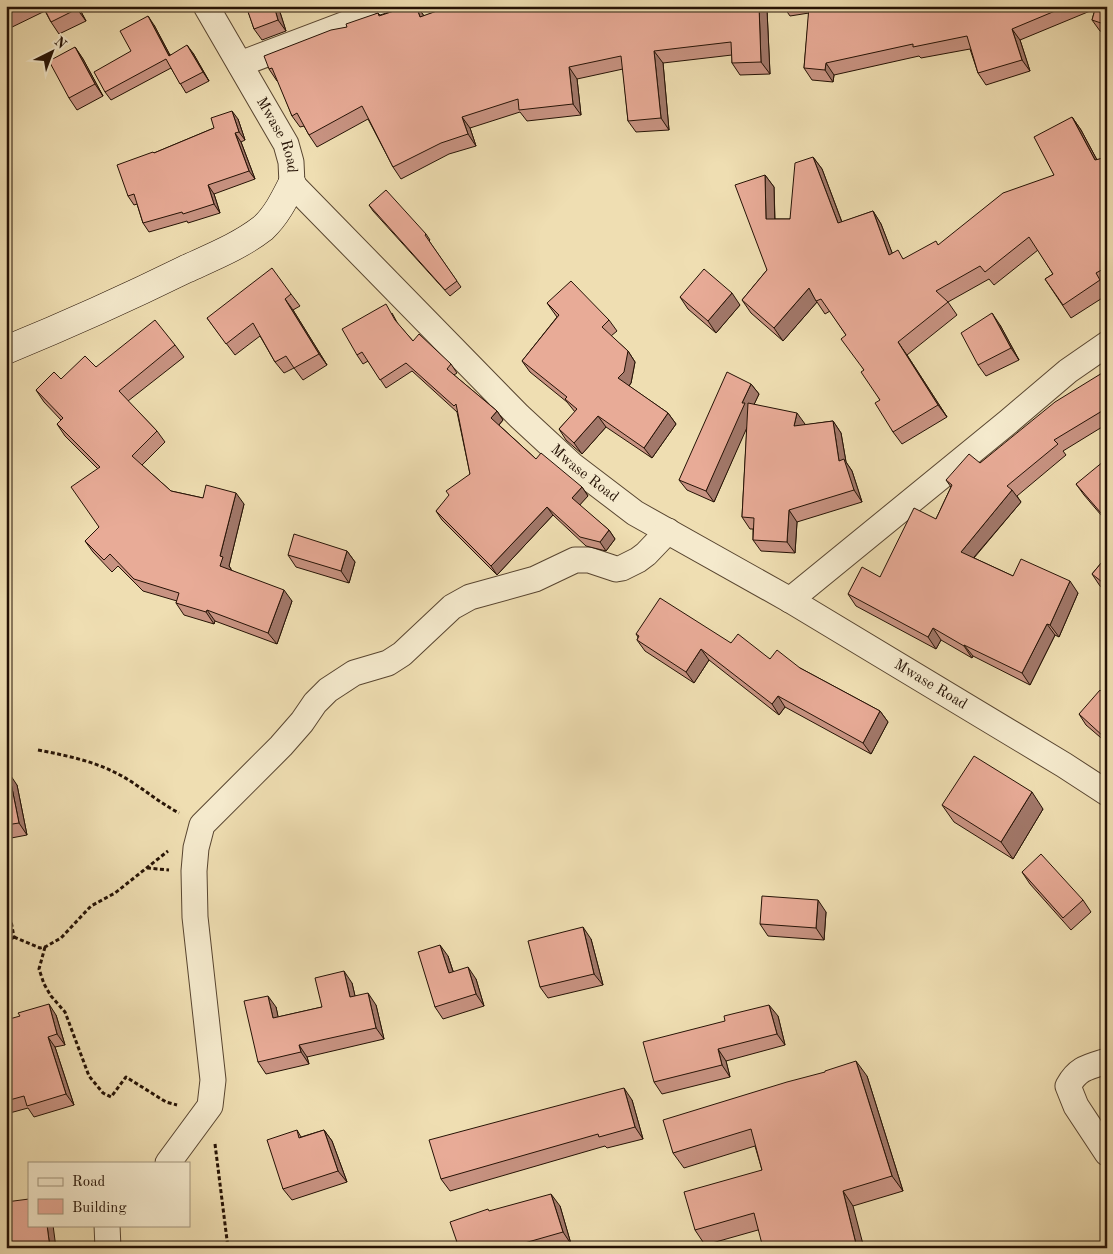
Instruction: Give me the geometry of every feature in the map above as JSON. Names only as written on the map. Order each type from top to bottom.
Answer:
[{"type":"street","name":"Mwase Road","points":[[206,6],[286,144],[291,162],[292,184],[519,416],[572,465],[635,513],[790,600],[1064,765],[1107,793]]},
{"type":"street","points":[[240,64],[393,6]]},
{"type":"street","points":[[6,350],[129,296],[243,242],[264,227],[281,207],[292,184]]},
{"type":"street","points":[[790,600],[993,435],[1068,371],[1107,344]]},
{"type":"street","points":[[169,1162],[210,1106],[213,1080],[195,917],[194,871],[196,848],[202,825],[280,746],[328,690],[354,673],[388,663],[402,654],[452,607],[470,597],[536,579],[575,560],[589,560],[616,569],[622,568],[642,557],[668,531]]},
{"type":"street","points":[[1107,1061],[1082,1069],[1068,1086],[1076,1106],[1107,1153]]},
{"type":"street","points":[[107,1226],[108,1248]]},
{"type":"path","points":[[14,937],[40,948],[45,947],[60,938],[91,906],[116,892],[202,825],[165,806],[126,779],[96,764],[38,750]]},
{"type":"path","points":[[6,911],[11,921],[14,937]]},
{"type":"path","points":[[6,943],[14,937]]},
{"type":"path","points":[[45,947],[39,969],[44,984],[50,996],[65,1012],[89,1076],[103,1093],[111,1097],[126,1077],[166,1102],[194,1109],[210,1106],[228,1248]]},
{"type":"building","points":[[6,6],[22,6],[6,14]]},
{"type":"building","points":[[43,6],[76,6],[77,9],[51,22]]},
{"type":"building","points":[[246,6],[274,6],[278,20],[254,29]]},
{"type":"building","points":[[409,6],[416,6],[420,17],[451,6],[759,6],[761,62],[732,63],[731,42],[654,51],[661,118],[628,121],[621,56],[569,67],[573,104],[519,110],[518,99],[462,117],[468,134],[441,143],[393,167],[362,106],[309,135],[297,113],[292,116],[272,68],[269,69],[264,56],[331,30],[347,27],[346,24],[378,13],[379,16]]},
{"type":"building","points":[[809,6],[1067,6],[1012,29],[1022,60],[978,73],[967,36],[913,47],[913,44],[826,63],[825,70],[804,68]]},
{"type":"building","points":[[1096,6],[1107,6],[1107,25],[1092,20]]},
{"type":"building","points":[[148,16],[169,56],[187,45],[203,72],[180,84],[166,59],[105,92],[94,72],[131,51],[120,31]]},
{"type":"building","points":[[75,47],[95,84],[69,98],[49,61]]},
{"type":"building","points":[[232,111],[239,132],[235,133],[249,171],[208,185],[214,204],[183,214],[182,212],[143,223],[134,194],[128,196],[117,165],[154,153],[214,128],[211,118]]},
{"type":"building","points":[[1072,117],[1095,160],[1107,157],[1107,267],[1096,273],[1100,280],[1063,305],[1045,279],[1053,274],[1029,237],[985,272],[980,266],[936,291],[948,302],[898,342],[938,405],[893,432],[875,403],[880,400],[861,372],[864,370],[841,339],[846,335],[821,299],[816,301],[809,288],[774,328],[742,300],[767,270],[735,185],[765,175],[766,219],[790,219],[795,163],[813,157],[838,223],[873,211],[889,255],[898,250],[903,259],[936,241],[938,245],[1003,193],[1054,175],[1034,137]]},
{"type":"building","points":[[386,190],[426,234],[457,281],[445,290],[369,205]]},
{"type":"building","points":[[272,268],[291,294],[285,299],[319,354],[294,368],[286,356],[275,362],[253,323],[226,344],[207,318]]},
{"type":"building","points":[[704,269],[732,293],[708,321],[680,297]]},
{"type":"building","points":[[571,281],[609,320],[602,327],[628,351],[624,372],[618,378],[668,413],[644,448],[598,416],[574,443],[559,429],[577,409],[565,399],[567,397],[522,361],[559,315],[547,303]]},
{"type":"building","points":[[386,304],[395,320],[413,341],[419,334],[451,364],[447,369],[497,411],[491,418],[536,459],[541,453],[582,487],[572,498],[609,530],[600,542],[580,537],[547,507],[491,566],[436,511],[449,495],[446,491],[470,474],[456,404],[454,406],[406,363],[380,380],[362,352],[357,355],[342,329]]},
{"type":"building","points":[[992,313],[1011,348],[978,365],[961,333]]},
{"type":"building","points":[[155,320],[175,345],[119,391],[157,431],[132,456],[171,491],[203,498],[206,485],[236,493],[220,556],[223,557],[220,566],[284,590],[268,633],[207,610],[206,612],[176,603],[179,593],[134,579],[110,554],[104,560],[85,541],[99,527],[71,487],[100,467],[57,424],[63,418],[36,390],[54,372],[61,379],[85,356],[96,367]]},
{"type":"building","points":[[1107,370],[1107,408],[1054,440],[1058,444],[1007,486],[1012,490],[961,552],[1013,576],[1021,559],[1070,581],[1050,625],[1047,624],[1022,673],[964,646],[933,628],[928,637],[848,594],[862,567],[880,577],[914,508],[936,519],[952,485],[946,480],[969,454],[980,463],[1055,402]]},
{"type":"building","points":[[727,372],[751,384],[742,403],[745,403],[706,491],[679,480]]},
{"type":"building","points":[[748,403],[797,413],[794,426],[833,421],[839,461],[844,459],[854,490],[789,510],[787,542],[753,540],[754,518],[742,517]]},
{"type":"building","points":[[1104,461],[1107,464],[1107,520],[1076,484]]},
{"type":"building","points":[[294,534],[347,551],[341,571],[288,555]]},
{"type":"building","points":[[1107,556],[1107,586],[1092,574]]},
{"type":"building","points":[[660,598],[731,643],[738,634],[770,659],[777,650],[800,668],[880,711],[863,743],[778,696],[772,704],[701,649],[686,672],[637,640],[639,636],[636,634]]},
{"type":"building","points":[[1100,690],[1104,694],[1107,692],[1107,734],[1104,737],[1079,714]]},
{"type":"building","points":[[974,756],[1032,792],[1001,842],[942,805]]},
{"type":"building","points":[[9,773],[19,823],[6,825],[6,774]]},
{"type":"building","points":[[1041,854],[1083,900],[1063,918],[1022,872]]},
{"type":"building","points":[[762,896],[818,900],[816,928],[760,924]]},
{"type":"building","points":[[583,927],[594,974],[540,987],[528,941]]},
{"type":"building","points":[[440,945],[449,973],[468,967],[476,994],[435,1007],[418,952]]},
{"type":"building","points":[[344,971],[350,997],[368,993],[376,1028],[299,1045],[301,1052],[258,1062],[244,1001],[268,996],[273,1018],[322,1007],[315,978]]},
{"type":"building","points":[[49,1004],[57,1034],[48,1037],[66,1094],[27,1106],[24,1096],[6,1101],[6,1020],[20,1016],[18,1013]]},
{"type":"building","points":[[769,1005],[777,1034],[718,1049],[722,1065],[654,1082],[643,1042],[725,1021],[724,1016]]},
{"type":"building","points":[[856,1061],[892,1176],[843,1191],[857,1248],[763,1248],[754,1213],[695,1230],[684,1192],[762,1170],[751,1129],[673,1153],[663,1120]]},
{"type":"building","points":[[624,1088],[635,1127],[599,1137],[598,1134],[441,1179],[429,1140]]},
{"type":"building","points":[[297,1130],[299,1138],[324,1130],[338,1171],[283,1189],[267,1140]]},
{"type":"building","points":[[551,1194],[563,1232],[507,1248],[459,1248],[450,1222],[488,1209],[489,1211]]},
{"type":"building","points":[[28,1199],[28,1226],[47,1226],[50,1248],[6,1248],[6,1202]]}]
